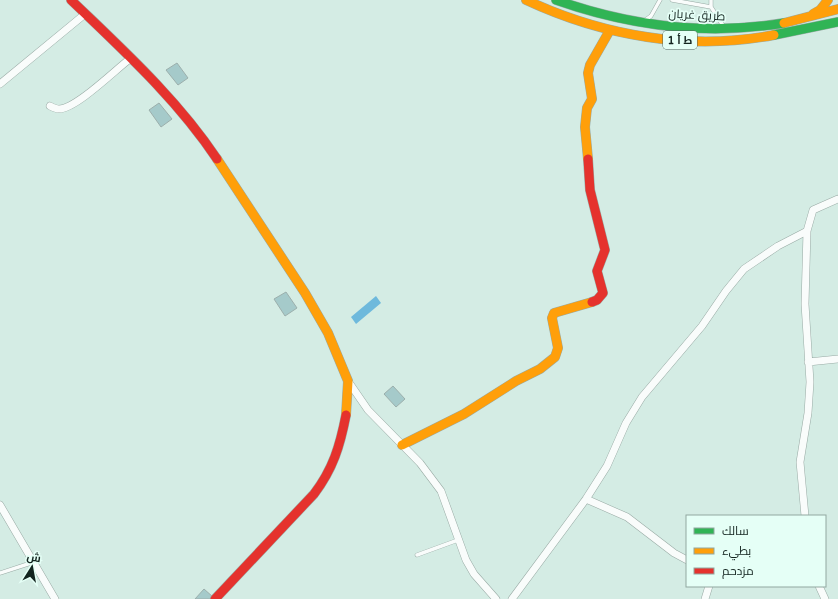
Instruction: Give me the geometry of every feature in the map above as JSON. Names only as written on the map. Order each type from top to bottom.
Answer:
[{"type":"main road","points":[[71,0],[130,58],[198,130],[291,271],[328,333],[348,381],[346,416],[339,448],[327,477],[314,494],[215,599]]},
{"type":"main road","name":"ط أ 1","points":[[526,0],[572,19],[610,30],[639,36],[698,42],[740,40],[838,22]]},
{"type":"main road","name":"طريق غريان","points":[[556,0],[612,18],[640,24],[696,29],[726,29],[774,24],[810,17],[838,9]]},
{"type":"main road","points":[[810,17],[820,10],[828,0]]},
{"type":"main road","points":[[837,0],[838,4]]},
{"type":"main road","points":[[402,445],[464,414],[516,381],[540,369],[554,356],[558,348],[552,318],[554,313],[556,311],[596,300],[602,296],[603,293],[597,272],[605,250],[590,190],[585,127],[587,108],[592,99],[588,73],[590,65],[610,30]]},
{"type":"street","points":[[0,84],[84,14]]},
{"type":"street","points":[[50,106],[59,109],[69,106],[80,99],[130,58]]},
{"type":"street","points":[[805,515],[800,462],[808,413],[810,382],[805,304],[807,231],[813,210],[838,199]]},
{"type":"street","points":[[512,599],[586,499],[607,466],[626,423],[642,397],[702,326],[736,278],[744,269],[773,249],[807,231]]},
{"type":"street","points":[[808,362],[838,359]]},
{"type":"street","points":[[348,381],[368,410],[420,463],[441,491],[466,560],[474,574],[496,599]]},
{"type":"street","points":[[586,499],[627,517],[674,554],[686,560]]},
{"type":"street","points":[[0,505],[55,599]]},
{"type":"street","points":[[705,599],[708,587]]},
{"type":"street","points":[[819,587],[825,599]]},
{"type":"lane","points":[[640,24],[651,16],[660,0]]},
{"type":"lane","points":[[672,0],[711,7]]},
{"type":"lane","points":[[711,0],[711,7],[726,29]]},
{"type":"lane","points":[[418,555],[458,540]]},
{"type":"lane","points":[[0,573],[34,562]]},
{"type":"water","points":[[376,296],[381,303],[356,324],[351,317]]},
{"type":"building","points":[[177,63],[188,78],[178,85],[166,70]]},
{"type":"building","points":[[159,103],[172,119],[161,127],[149,110]]},
{"type":"building","points":[[286,292],[297,308],[285,316],[274,299]]},
{"type":"building","points":[[393,386],[405,399],[396,407],[384,394]]},
{"type":"building","points":[[204,589],[213,597],[212,599],[195,599]]},
{"type":"traffic: fast","points":[[556,0],[612,16],[668,26],[726,29],[784,23]]},
{"type":"traffic: fast","points":[[774,35],[838,22]]},
{"type":"traffic: slow","points":[[526,0],[585,23],[647,37],[710,41],[742,40],[774,35]]},
{"type":"traffic: slow","points":[[813,14],[820,10],[828,0]]},
{"type":"traffic: slow","points":[[784,23],[838,9]]},
{"type":"traffic: slow","points":[[588,159],[585,127],[587,108],[592,99],[588,73],[590,65],[610,30]]},
{"type":"traffic: slow","points":[[217,159],[305,293],[328,333],[348,381],[346,415]]},
{"type":"traffic: slow","points":[[402,445],[464,414],[516,381],[540,369],[555,357],[558,348],[552,318],[554,313],[592,302]]},
{"type":"traffic: jam","points":[[71,0],[130,56],[167,96],[185,116],[217,159]]},
{"type":"traffic: jam","points":[[588,159],[590,190],[605,250],[597,271],[603,293],[597,300],[592,302]]},
{"type":"traffic: jam","points":[[215,599],[321,485],[335,457],[346,415]]}]
